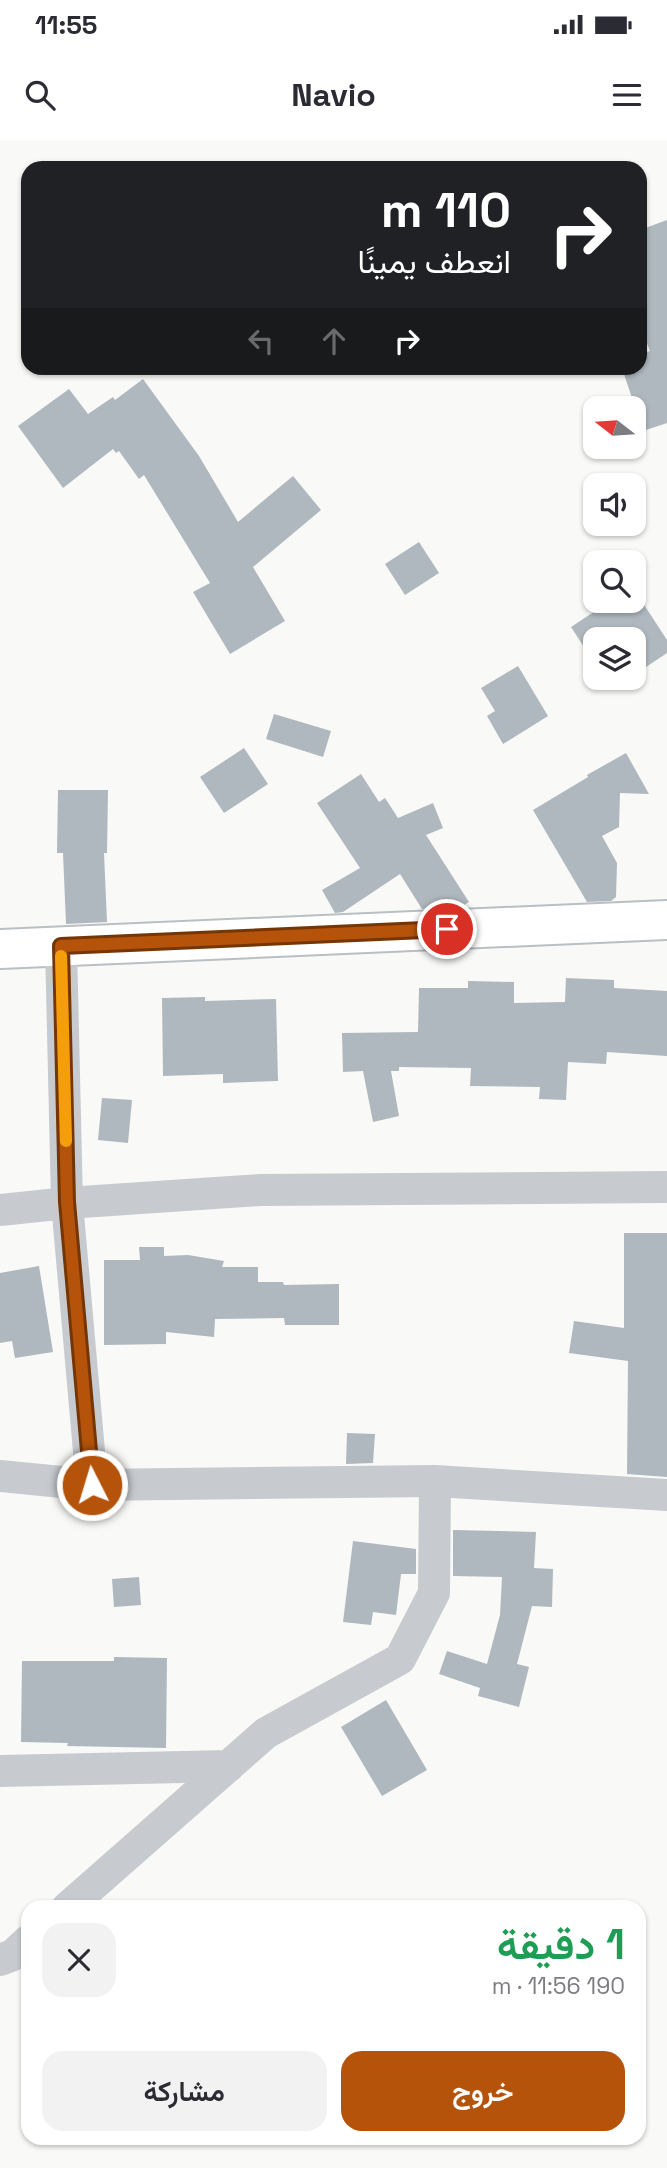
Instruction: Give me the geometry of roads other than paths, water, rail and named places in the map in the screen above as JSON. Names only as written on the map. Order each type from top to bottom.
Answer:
[{"type":"street","points":[[0,949],[667,919]]},
{"type":"street","points":[[61,946],[67,1202],[92,1485]]},
{"type":"street","points":[[0,1210],[67,1202],[261,1189],[667,1187]]},
{"type":"street","points":[[0,1476],[92,1485],[435,1480],[667,1495]]},
{"type":"street","points":[[76,1900],[266,1733],[400,1659],[434,1593],[435,1480]]},
{"type":"street","points":[[0,1771],[229,1766]]},
{"type":"street","points":[[0,1960],[13,1955],[21,1948]]}]
